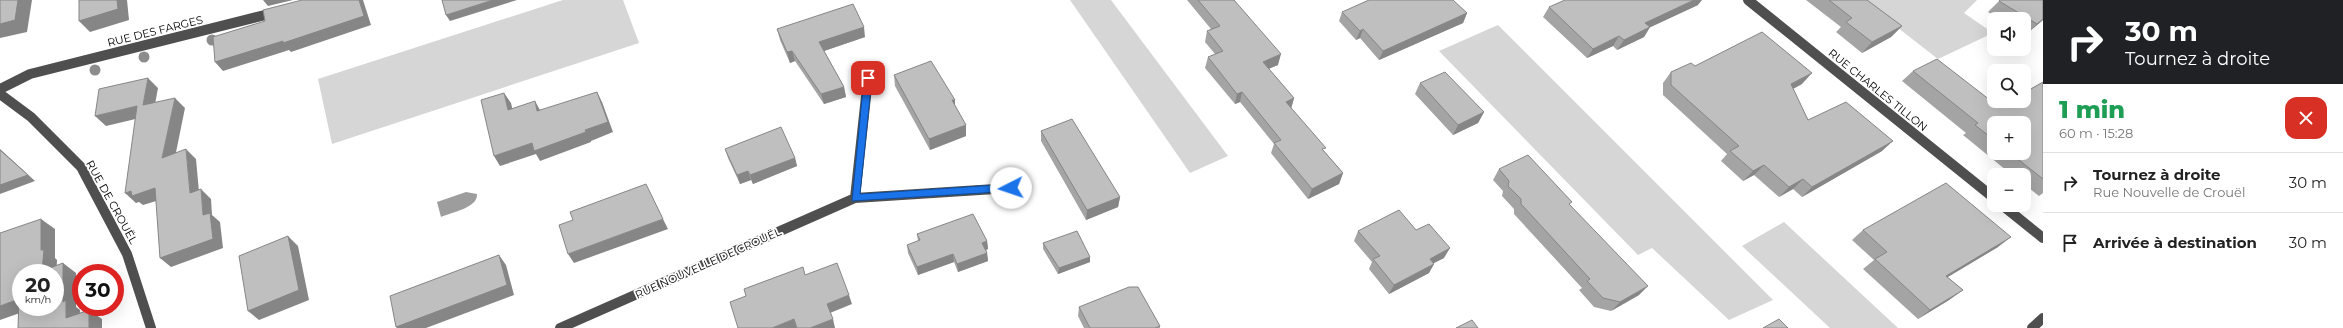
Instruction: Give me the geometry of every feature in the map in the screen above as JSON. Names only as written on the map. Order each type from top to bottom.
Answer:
[{"type":"street","name":"RUE CHARLES TILLON","points":[[1748,0],[1987,192]]},
{"type":"street","name":"RUE DES FARGES","points":[[0,89],[30,74],[283,10]]},
{"type":"street","points":[[855,198],[868,78]]},
{"type":"street","name":"RUE DE CROUËL","points":[[0,94],[31,117],[81,167],[127,254],[151,328]]},
{"type":"street","name":"RUE NOUVELLE DE CROUËL","points":[[560,328],[855,198],[1011,188]]},
{"type":"street","points":[[2011,212],[2043,238]]},
{"type":"street","points":[[2032,328],[2043,318]]},
{"type":"shaded area","points":[[563,0],[623,0],[639,43],[332,144],[318,79]]},
{"type":"shaded area","points":[[1070,0],[1111,0],[1228,156],[1190,173]]},
{"type":"shaded area","points":[[1862,0],[1977,0],[1964,13],[1987,29],[1987,36],[1938,59]]},
{"type":"shaded area","points":[[1498,25],[1773,300],[1729,320],[1652,248],[1638,255],[1439,51]]},
{"type":"shaded area","points":[[466,192],[477,194],[473,203],[464,209],[441,217],[437,202]]},
{"type":"shaded area","points":[[1784,222],[1898,328],[1830,328],[1742,246]]},
{"type":"building","points":[[0,0],[18,0],[15,20],[0,24]]},
{"type":"building","points":[[79,0],[117,0],[118,9],[79,21]]},
{"type":"building","points":[[302,0],[359,0],[364,16],[283,43],[283,41],[215,62],[213,37],[265,21],[263,10]]},
{"type":"building","points":[[442,0],[493,0],[446,15]]},
{"type":"building","points":[[1198,0],[1234,0],[1281,54],[1263,62],[1294,98],[1286,102],[1326,148],[1322,149],[1343,173],[1312,189],[1274,143],[1281,140],[1242,92],[1237,94],[1208,57],[1223,51],[1207,31],[1220,26]]},
{"type":"building","points":[[1369,0],[1453,0],[1467,13],[1383,51],[1363,29],[1360,31],[1342,12]]},
{"type":"building","points":[[1565,0],[1694,0],[1645,23],[1650,27],[1624,40],[1619,36],[1593,49],[1549,7]]},
{"type":"building","points":[[1829,0],[1867,0],[1902,26],[1872,42],[1846,22],[1852,18]]},
{"type":"building","points":[[2043,0],[2043,19],[2037,24],[2031,20],[2031,12],[2017,12],[1999,1]]},
{"type":"building","points":[[853,4],[864,27],[819,42],[844,87],[821,94],[792,51],[787,52],[777,29]]},
{"type":"building","points":[[1762,32],[1812,73],[1791,84],[1808,120],[1846,102],[1893,141],[1812,187],[1803,179],[1789,187],[1764,165],[1753,171],[1730,151],[1739,146],[1671,85],[1671,72],[1691,63],[1695,66]]},
{"type":"building","points":[[1937,59],[1987,98],[1987,108],[2031,108],[2031,89],[2043,82],[2043,179],[2031,168],[2019,160],[2031,160],[2031,116],[1987,116],[1987,134],[1975,125],[1978,123],[1913,71]]},
{"type":"building","points":[[931,61],[955,100],[952,100],[966,125],[929,139],[894,75]]},
{"type":"building","points":[[1445,72],[1484,112],[1458,125],[1420,83]]},
{"type":"building","points":[[148,78],[143,105],[175,98],[162,158],[186,149],[190,193],[201,189],[203,215],[210,213],[213,239],[160,258],[155,188],[132,196],[131,191],[125,193],[137,106],[95,116],[99,89]]},
{"type":"building","points":[[597,92],[608,122],[585,130],[586,132],[534,151],[532,143],[494,156],[481,100],[504,93],[508,110],[535,101],[537,111]]},
{"type":"building","points":[[1072,119],[1120,197],[1087,210],[1041,131]]},
{"type":"building","points":[[781,127],[795,158],[750,175],[748,171],[737,175],[725,149]]},
{"type":"building","points":[[0,150],[28,175],[0,185]]},
{"type":"building","points":[[1528,155],[1572,202],[1569,204],[1648,286],[1620,302],[1603,298],[1587,281],[1590,279],[1521,204],[1521,199],[1508,186],[1509,181],[1499,169]]},
{"type":"building","points":[[1946,183],[2011,237],[1946,276],[1963,290],[1930,310],[1875,259],[1887,252],[1863,230]]},
{"type":"building","points":[[646,184],[663,219],[568,254],[559,225],[573,220],[570,212]]},
{"type":"building","points":[[1399,210],[1416,230],[1429,224],[1450,248],[1430,259],[1434,264],[1394,285],[1373,259],[1380,256],[1358,231]]},
{"type":"building","points":[[973,214],[987,241],[982,243],[987,253],[957,264],[953,254],[917,267],[907,245],[920,240],[917,234]]},
{"type":"building","points":[[41,219],[41,250],[44,250],[43,264],[12,264],[12,302],[0,306],[0,233]]},
{"type":"building","points":[[1077,231],[1090,257],[1059,268],[1043,243]]},
{"type":"building","points":[[288,236],[299,290],[248,311],[239,256]]},
{"type":"building","points":[[499,255],[507,285],[396,327],[390,296]]},
{"type":"building","points":[[837,263],[849,295],[827,304],[833,319],[810,328],[797,328],[794,319],[772,328],[738,328],[730,302],[746,296],[744,289],[803,267],[805,275]]},
{"type":"building","points":[[1129,287],[1138,287],[1160,326],[1155,328],[1090,328],[1079,307]]},
{"type":"building","points":[[66,300],[66,318],[72,316],[89,316],[89,328],[18,328],[18,316],[64,316],[64,301]]},
{"type":"building","points":[[1779,319],[1788,328],[1763,328]]},
{"type":"building","points":[[1472,320],[1478,328],[1456,328]]},
{"type":"route","points":[[868,78],[855,198],[1011,188]]}]
